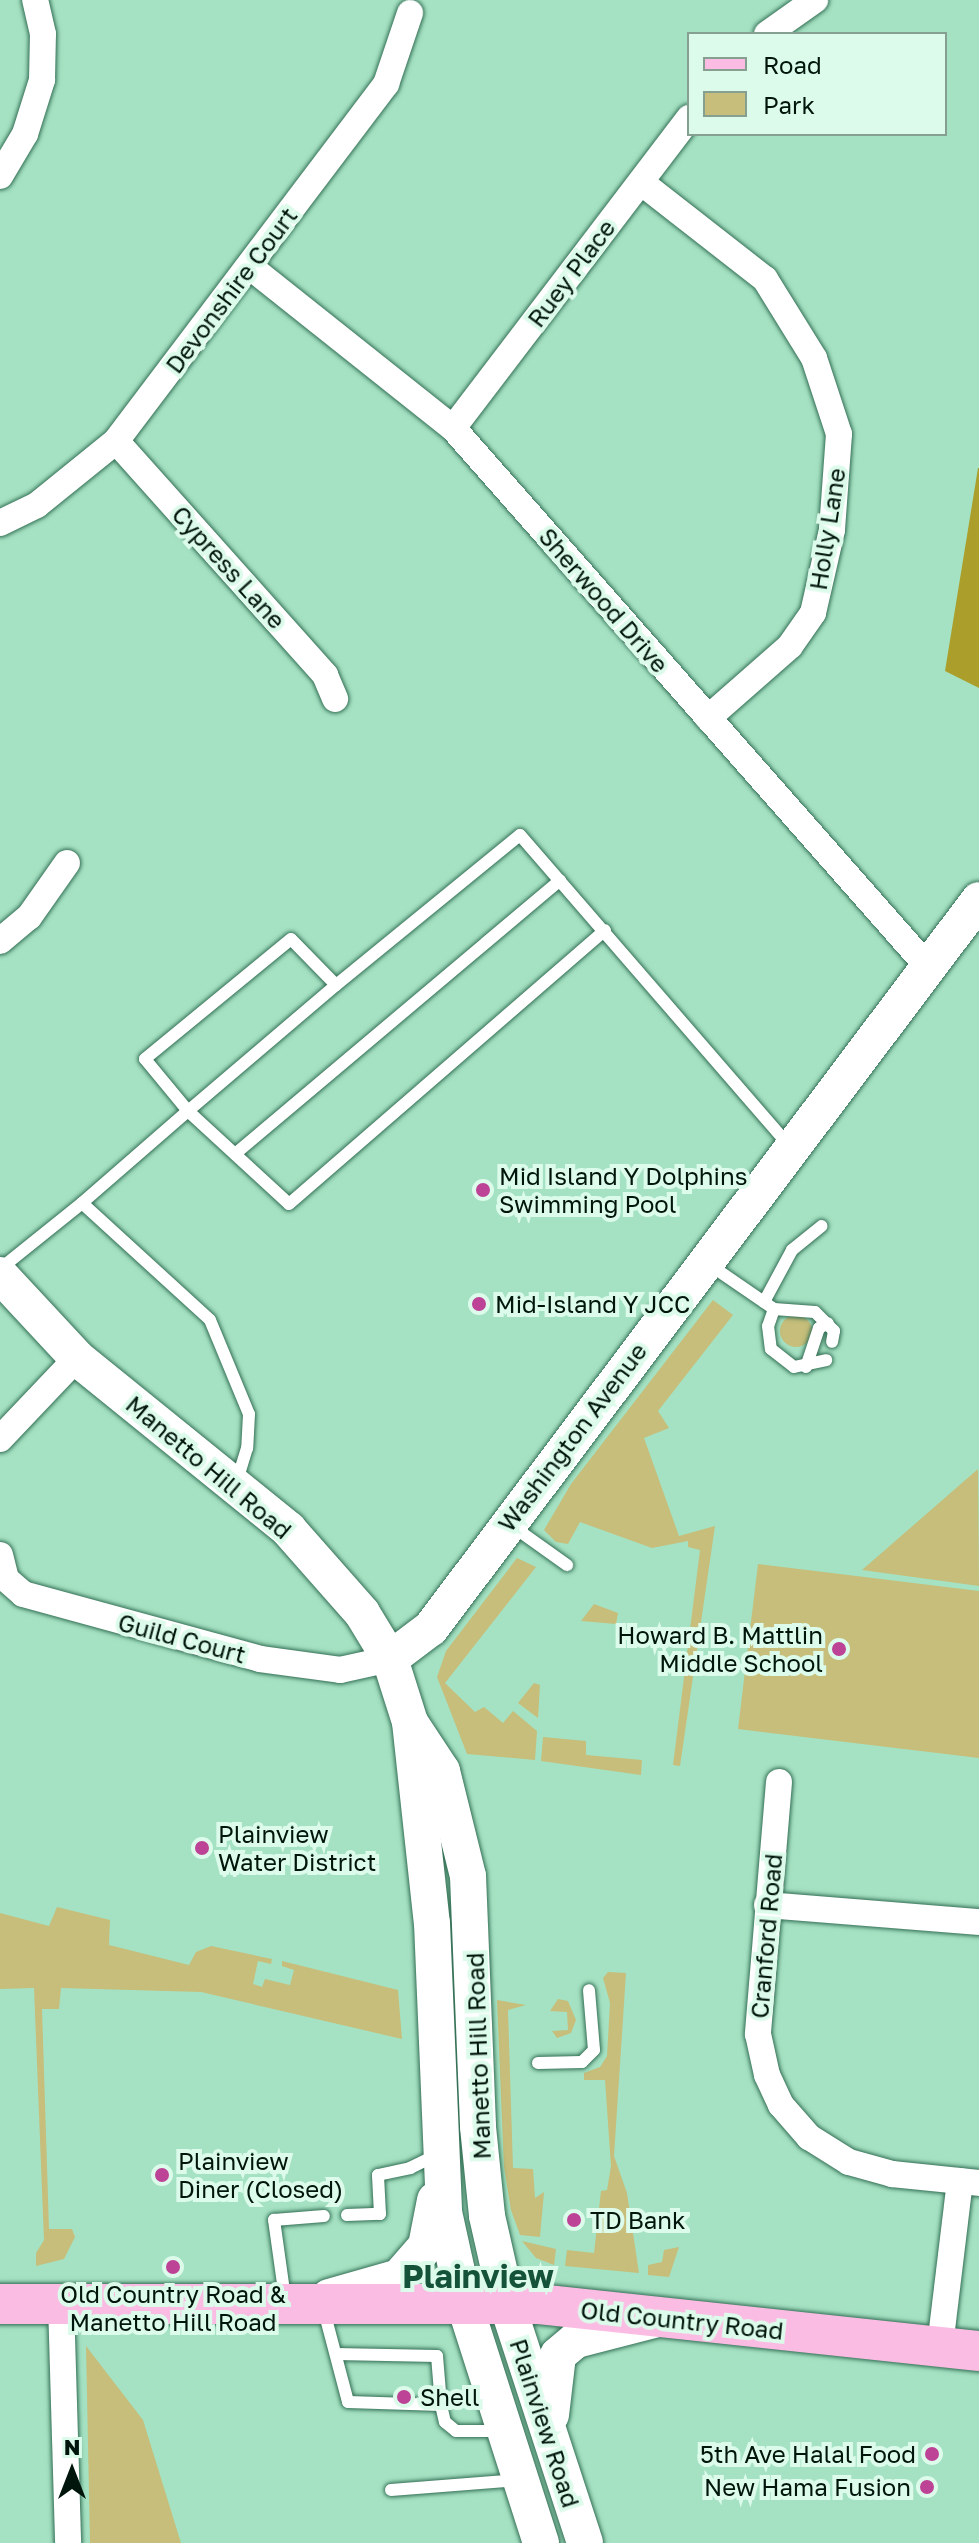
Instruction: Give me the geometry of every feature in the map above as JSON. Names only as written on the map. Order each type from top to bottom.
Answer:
[{"type":"main road","name":"Washington Avenue","points":[[390,1659],[431,1628],[979,900]]},
{"type":"main road","name":"Manetto Hill Road","points":[[0,1272],[77,1358],[288,1529],[362,1613],[390,1659],[410,1722],[433,1982],[440,2160],[464,2303]]},
{"type":"main road","name":"Manetto Hill Road","points":[[410,1722],[442,1771],[468,1876],[475,1980],[478,2127],[487,2216],[507,2304]]},
{"type":"main road","points":[[433,1982],[475,1980]]},
{"type":"main road","points":[[304,2304],[399,2277],[426,2246],[440,2160]]},
{"type":"main road","name":"Plainview Road","points":[[464,2303],[541,2543]]},
{"type":"main road","name":"Old Country Road","points":[[0,2304],[507,2304],[979,2351]]},
{"type":"main road","name":"Plainview Road","points":[[507,2304],[585,2543]]},
{"type":"main road","points":[[551,2440],[550,2396],[558,2355],[576,2340],[663,2318]]},
{"type":"street","points":[[0,176],[25,134],[42,80],[43,34],[35,0]]},
{"type":"street","points":[[770,32],[815,0]]},
{"type":"street","name":"Devonshire Court","points":[[0,523],[37,505],[116,441],[386,84],[410,13]]},
{"type":"street","name":"Ruey Place","points":[[453,428],[687,121]]},
{"type":"street","name":"Holly Lane","points":[[642,183],[765,279],[814,358],[839,434],[832,530],[813,613],[790,646],[708,718]]},
{"type":"street","name":"Sherwood Drive","points":[[249,266],[453,428],[928,967]]},
{"type":"street","name":"Cypress Lane","points":[[116,441],[325,675],[335,699]]},
{"type":"street","points":[[0,941],[29,917],[67,863]]},
{"type":"street","points":[[0,1439],[77,1358]]},
{"type":"street","name":"Guild Court","points":[[0,1555],[6,1579],[23,1594],[250,1657],[340,1670],[390,1659]]},
{"type":"street","name":"Cranford Road","points":[[779,1782],[758,2034],[767,2075],[781,2105],[809,2137],[849,2162],[892,2174],[969,2182]]},
{"type":"street","points":[[767,1905],[979,1922]]},
{"type":"street","points":[[940,2346],[969,2182]]},
{"type":"street","points":[[61,2303],[68,2543]]},
{"type":"lane","points":[[0,1272],[336,985],[520,835],[791,1148]]},
{"type":"lane","points":[[235,1154],[560,880]]},
{"type":"lane","points":[[336,985],[291,939],[145,1059],[188,1111],[289,1204],[605,930]]},
{"type":"lane","points":[[82,1203],[210,1320],[249,1414],[247,1448],[235,1487]]},
{"type":"lane","points":[[822,1226],[792,1250],[769,1306],[768,1326],[771,1349],[794,1367],[806,1367],[826,1360]]},
{"type":"lane","points":[[705,1261],[769,1306],[815,1312],[834,1331],[832,1342]]},
{"type":"lane","points":[[806,1367],[819,1328],[828,1323]]},
{"type":"lane","points":[[508,1523],[567,1565]]},
{"type":"lane","points":[[538,2063],[582,2062],[594,2050],[589,1990]]},
{"type":"lane","points":[[347,2215],[380,2214],[378,2175],[440,2160]]},
{"type":"lane","points":[[324,2216],[274,2220],[304,2304],[336,2354],[348,2402],[376,2397],[404,2397],[441,2405]]},
{"type":"lane","points":[[336,2354],[377,2359],[437,2356],[445,2422],[456,2431],[503,2431]]},
{"type":"lane","points":[[391,2490],[520,2480]]},
{"type":"green space","points":[[713,1300],[733,1315],[658,1411],[669,1428],[644,1438],[679,1536],[715,1526],[680,1766],[673,1765],[700,1550],[688,1547],[688,1541],[652,1548],[580,1522],[568,1544],[556,1542],[544,1530],[571,1484]]},
{"type":"green space","points":[[796,1315],[807,1320],[812,1331],[807,1342],[796,1347],[785,1342],[780,1331],[785,1320]]},
{"type":"green space","points":[[978,1469],[979,1586],[862,1570]]},
{"type":"green space","points":[[517,1558],[536,1567],[445,1683],[475,1712],[484,1707],[503,1723],[513,1711],[537,1731],[535,1760],[467,1754],[437,1677],[446,1651]]},
{"type":"green space","points":[[758,1564],[979,1591],[979,1758],[738,1729]]},
{"type":"green space","points":[[594,1604],[618,1613],[616,1624],[581,1621]]},
{"type":"green space","points":[[534,1683],[540,1685],[538,1718],[518,1703]]},
{"type":"green space","points":[[543,1737],[586,1741],[586,1755],[642,1760],[641,1775],[541,1761]]},
{"type":"green space","points":[[57,1907],[110,1920],[109,1945],[189,1965],[196,1952],[211,1946],[272,1959],[271,1964],[258,1961],[253,1984],[262,1987],[265,1979],[290,1985],[294,1970],[282,1966],[282,1961],[398,1990],[402,2039],[201,1992],[61,1988],[59,2009],[42,2009],[49,2229],[72,2229],[75,2237],[64,2259],[36,2266],[36,2253],[44,2240],[34,1988],[0,1989],[0,1913],[49,1926]]},
{"type":"green space","points":[[608,1972],[626,1973],[614,2156],[627,2193],[639,2273],[565,2266],[567,2250],[594,2253],[601,2191],[607,2190],[611,2166],[605,2080],[584,2080],[584,2073],[600,2067],[607,2056],[610,2003],[603,1978]]},
{"type":"green space","points":[[558,1999],[568,2001],[576,2020],[571,2033],[557,2038],[552,2031],[568,2030],[567,2012],[550,2011]]},
{"type":"green space","points":[[497,2000],[526,2005],[508,2010],[513,2168],[533,2169],[535,2198],[544,2192],[540,2237],[520,2235],[511,2210],[504,2167]]},
{"type":"green space","points":[[522,2241],[556,2249],[554,2265],[536,2258]]},
{"type":"green space","points":[[679,2247],[669,2277],[648,2275],[648,2265],[662,2262],[664,2250]]},
{"type":"green space","points":[[86,2346],[143,2420],[181,2543],[90,2543]]},
{"type":"shaded area","points":[[979,468],[979,688],[945,671]]},
{"type":"place","name":"Mid Island Y Dolphins Swimming Pool","points":[[483,1190]]},
{"type":"place","name":"Mid-Island Y JCC","points":[[479,1304]]},
{"type":"place","name":"Howard B. Mattlin Middle School","points":[[839,1649]]},
{"type":"place","name":"Plainview Water District","points":[[202,1848]]},
{"type":"place","name":"Plainview Diner (Closed)","points":[[162,2175]]},
{"type":"place","name":"TD Bank","points":[[574,2220]]},
{"type":"place","name":"Old Country Road & Manetto Hill Road","points":[[173,2267]]},
{"type":"place","name":"Shell","points":[[404,2397]]},
{"type":"place","name":"5th Ave Halal Food","points":[[932,2454]]},
{"type":"place","name":"New Hama Fusion","points":[[927,2487]]},
{"type":"district","name":"Plainview","points":[[478,2276]]}]
